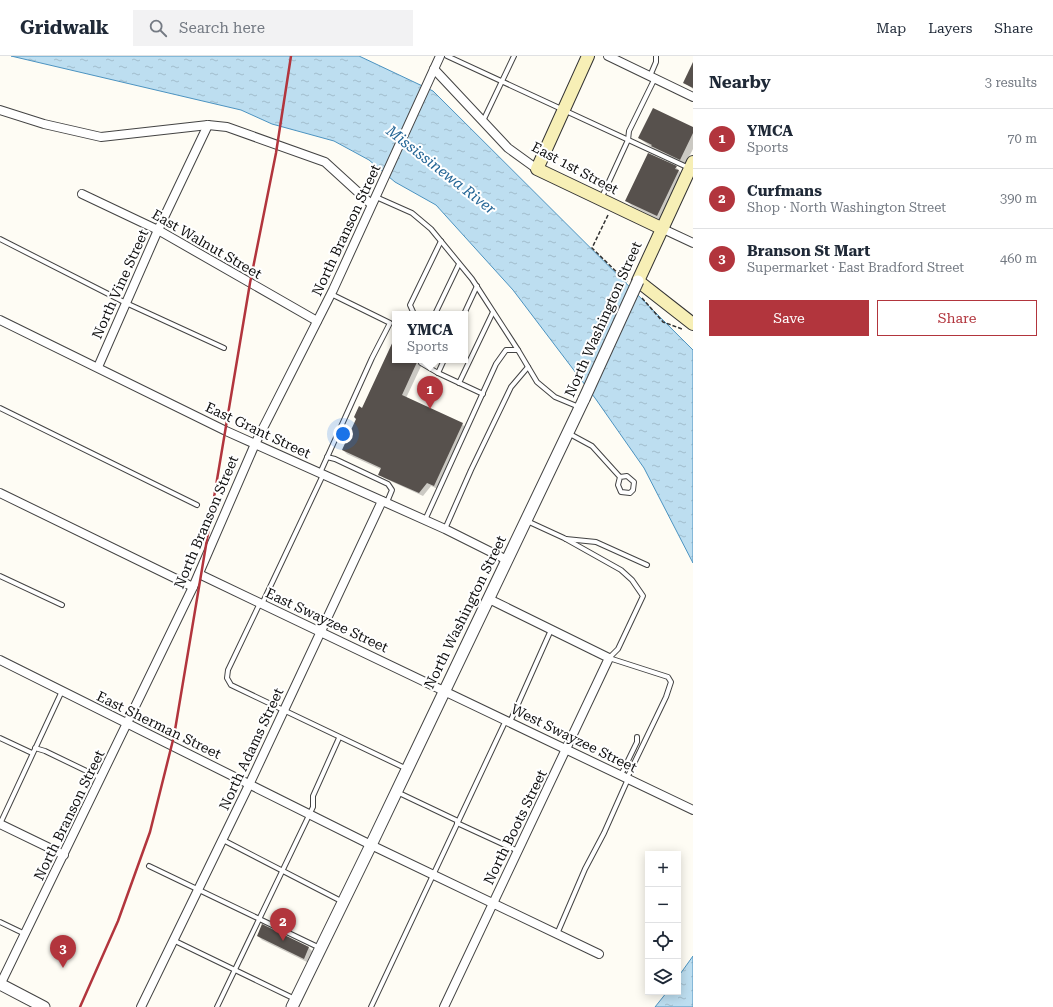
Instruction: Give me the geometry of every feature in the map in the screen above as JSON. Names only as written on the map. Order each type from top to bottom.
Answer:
[{"type":"main road","points":[[537,168],[588,56]]},
{"type":"main road","name":"North Washington Street","points":[[638,280],[661,228],[692,167]]},
{"type":"main road","name":"East 1st Street","points":[[537,168],[661,228]]},
{"type":"main road","points":[[638,280],[693,324]]},
{"type":"street","name":"North Branson Street","points":[[0,985],[128,724],[193,587],[255,444],[331,294],[440,56]]},
{"type":"street","points":[[608,56],[693,97]]},
{"type":"street","name":"East 1st Street","points":[[434,69],[508,148],[537,168]]},
{"type":"street","points":[[0,110],[44,124],[101,137],[208,125],[227,127],[325,162],[375,197]]},
{"type":"street","name":"North Vine Street","points":[[98,367],[158,230],[208,125]]},
{"type":"street","name":"East Walnut Street","points":[[82,194],[158,230],[316,321]]},
{"type":"street","points":[[661,228],[693,243]]},
{"type":"street","name":"North Washington Street","points":[[294,1003],[489,599],[582,403],[638,280]]},
{"type":"street","name":"East Grant Street","points":[[0,320],[255,444],[424,521],[445,529],[507,560]]},
{"type":"street","points":[[0,493],[193,587]]},
{"type":"street","name":"North Adams Street","points":[[140,1007],[250,785],[320,632],[384,502]]},
{"type":"street","name":"East Swayzee Street","points":[[199,574],[444,690]]},
{"type":"street","points":[[489,599],[609,658]]},
{"type":"street","name":"North Boots Street","points":[[444,1007],[609,658]]},
{"type":"street","name":"East Sherman Street","points":[[0,660],[371,846],[599,954]]},
{"type":"street","name":"West Swayzee Street","points":[[444,690],[693,810]]},
{"type":"street","points":[[0,824],[64,855]]},
{"type":"street","points":[[0,985],[44,1007]]},
{"type":"lane","points":[[447,56],[563,111],[692,167]]},
{"type":"lane","points":[[483,121],[514,56]]},
{"type":"lane","points":[[601,199],[628,140],[629,131],[652,77],[656,56]]},
{"type":"lane","points":[[375,197],[412,213],[431,229],[477,286],[537,382],[555,397],[582,403]]},
{"type":"lane","points":[[0,239],[126,303],[224,348]]},
{"type":"lane","points":[[413,311],[410,305],[441,241]]},
{"type":"lane","points":[[436,311],[459,264]]},
{"type":"lane","points":[[465,311],[477,286]]},
{"type":"lane","points":[[331,294],[390,323],[372,358],[327,457],[322,474],[261,604],[228,670],[227,678],[231,686],[407,769]]},
{"type":"lane","points":[[459,383],[493,312]]},
{"type":"lane","points":[[424,521],[484,394],[496,364],[506,350],[518,350]]},
{"type":"lane","points":[[420,363],[484,394]]},
{"type":"lane","points":[[438,373],[443,363]]},
{"type":"lane","points":[[445,529],[471,470],[511,387],[528,367]]},
{"type":"lane","points":[[0,408],[197,505]]},
{"type":"lane","points":[[568,432],[592,446],[620,477],[619,489],[626,494],[630,493],[633,490],[634,482],[627,476],[620,477]]},
{"type":"lane","points":[[327,457],[336,459],[388,484],[392,490],[384,502]]},
{"type":"lane","points":[[526,520],[564,538],[621,570],[632,580],[643,596],[618,649],[609,658],[668,677],[670,682],[666,697],[625,778]]},
{"type":"lane","points":[[564,538],[596,542],[647,565]]},
{"type":"lane","points":[[0,576],[62,605]]},
{"type":"lane","points":[[371,1007],[432,875],[551,630]]},
{"type":"lane","points":[[0,824],[62,691]]},
{"type":"lane","points":[[557,934],[585,869],[604,833],[625,778],[635,747],[636,737]]},
{"type":"lane","points":[[0,738],[32,754]]},
{"type":"lane","points":[[217,1007],[313,807],[313,796],[339,738]]},
{"type":"lane","points":[[35,748],[101,778]]},
{"type":"lane","points":[[396,792],[518,851]]},
{"type":"lane","points":[[223,840],[343,902]]},
{"type":"lane","points":[[149,866],[321,949]]},
{"type":"lane","points":[[0,922],[25,934]]},
{"type":"lane","points":[[173,940],[235,970],[294,1003]]},
{"type":"water","name":"Mississinewa River","points":[[11,56],[359,56],[433,91],[693,350],[693,563],[644,468],[595,398],[513,290],[436,205],[395,182],[369,160],[334,141],[272,124],[241,110]]},
{"type":"water","points":[[693,956],[693,1007],[655,1007],[665,995],[681,995],[681,973]]},
{"type":"building","points":[[693,62],[693,88],[683,83]]},
{"type":"building","points":[[653,108],[693,127],[693,133],[680,160],[638,138]]},
{"type":"building","points":[[648,153],[677,166],[675,169],[679,170],[657,216],[625,201]]},
{"type":"building","points":[[392,343],[392,363],[417,363],[402,395],[463,423],[434,486],[427,483],[419,493],[378,475],[381,468],[342,450],[356,419],[354,417],[359,406],[362,408]]},
{"type":"building","points":[[262,924],[309,947],[304,959],[257,936]]},
{"type":"railway","points":[[80,1007],[118,921],[150,832],[174,736],[250,283],[276,153],[291,56]]},
{"type":"place","name":"YMCA","points":[[430,409]]},
{"type":"place","name":"Curfmans","points":[[283,941]]},
{"type":"place","name":"Branson St Mart","points":[[63,968]]}]
